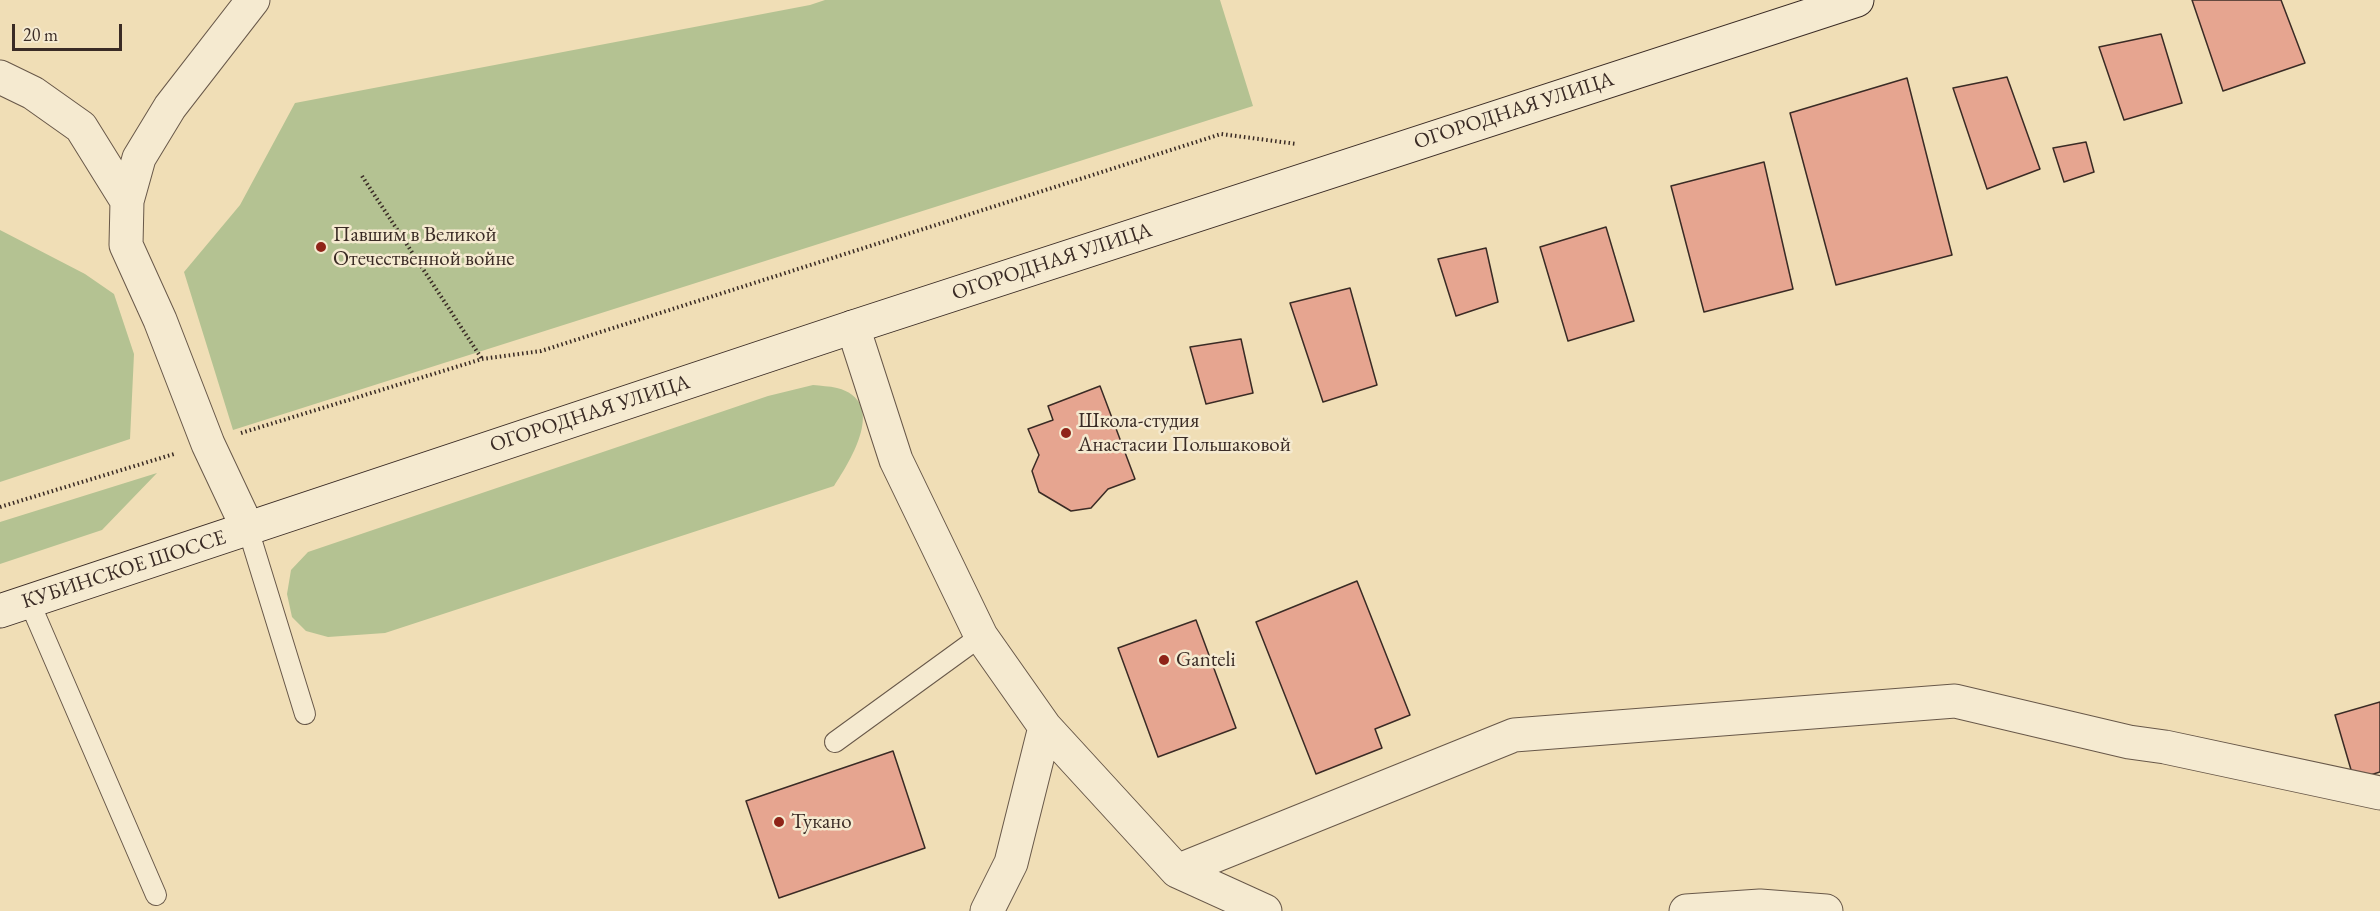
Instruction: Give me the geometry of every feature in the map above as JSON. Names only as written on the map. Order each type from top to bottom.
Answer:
[{"type":"street","points":[[248,529],[208,444],[160,320],[126,245],[127,201],[139,158],[170,107],[253,0]]},
{"type":"street","name":"ОГОРОДНАЯ УЛИЦА","points":[[248,529],[853,327],[1857,0]]},
{"type":"street","points":[[0,77],[33,93],[81,128],[127,201]]},
{"type":"street","points":[[853,327],[896,460],[981,636],[1045,727],[1177,871],[1265,911]]},
{"type":"street","name":"КУБИНСКОЕ ШОССЕ","points":[[15,606],[248,529]]},
{"type":"street","points":[[1177,871],[1514,735],[1955,701],[2129,742],[2165,747],[2380,793]]},
{"type":"street","points":[[987,911],[1011,863],[1045,727]]},
{"type":"street","points":[[1686,911],[1761,909],[1826,911]]},
{"type":"lane","points":[[248,529],[304,714]]},
{"type":"lane","points":[[15,606],[156,895]]},
{"type":"lane","points":[[835,742],[981,636]]},
{"type":"path","points":[[0,507],[482,359],[541,351],[1221,134],[1303,144]]},
{"type":"path","points":[[362,176],[482,359]]},
{"type":"green space","points":[[825,0],[1220,0],[1253,106],[233,430],[184,272],[240,205],[295,103],[810,5]]},
{"type":"green space","points":[[0,230],[85,274],[114,294],[134,354],[130,439],[0,482]]},
{"type":"green space","points":[[813,385],[837,388],[852,395],[860,405],[863,418],[856,447],[834,486],[385,633],[328,637],[306,631],[292,617],[287,594],[291,570],[308,552],[768,396]]},
{"type":"green space","points":[[157,473],[102,530],[0,564],[0,522]]},
{"type":"building","points":[[2192,0],[2281,0],[2305,63],[2223,91]]},
{"type":"building","points":[[2161,34],[2182,103],[2124,120],[2099,47]]},
{"type":"building","points":[[2007,77],[2040,169],[1987,189],[1953,88]]},
{"type":"building","points":[[1907,78],[1952,255],[1836,285],[1790,113]]},
{"type":"building","points":[[2086,142],[2094,172],[2064,182],[2053,148]]},
{"type":"building","points":[[1764,162],[1793,289],[1704,312],[1671,186]]},
{"type":"building","points":[[1606,227],[1634,321],[1568,341],[1540,247]]},
{"type":"building","points":[[1486,248],[1498,302],[1456,316],[1438,259]]},
{"type":"building","points":[[1350,288],[1377,385],[1323,402],[1290,303]]},
{"type":"building","points":[[1241,339],[1253,393],[1206,404],[1190,347]]},
{"type":"building","points":[[1100,386],[1135,479],[1108,489],[1091,508],[1071,511],[1039,492],[1032,471],[1039,455],[1028,429],[1053,420],[1048,406]]},
{"type":"building","points":[[1357,581],[1410,715],[1375,729],[1382,748],[1316,774],[1256,622]]},
{"type":"building","points":[[1196,620],[1236,728],[1158,757],[1118,648]]},
{"type":"building","points":[[2380,702],[2380,772],[2354,780],[2335,715]]},
{"type":"building","points":[[893,751],[925,848],[779,898],[746,801]]},
{"type":"place","name":"Павшим в Великой Отечественной войне","points":[[321,247]]},
{"type":"place","name":"Школа-студия Анастасии Польшаковой","points":[[1066,433]]},
{"type":"place","name":"Ganteli","points":[[1164,660]]},
{"type":"place","name":"Тукано","points":[[779,822]]}]
